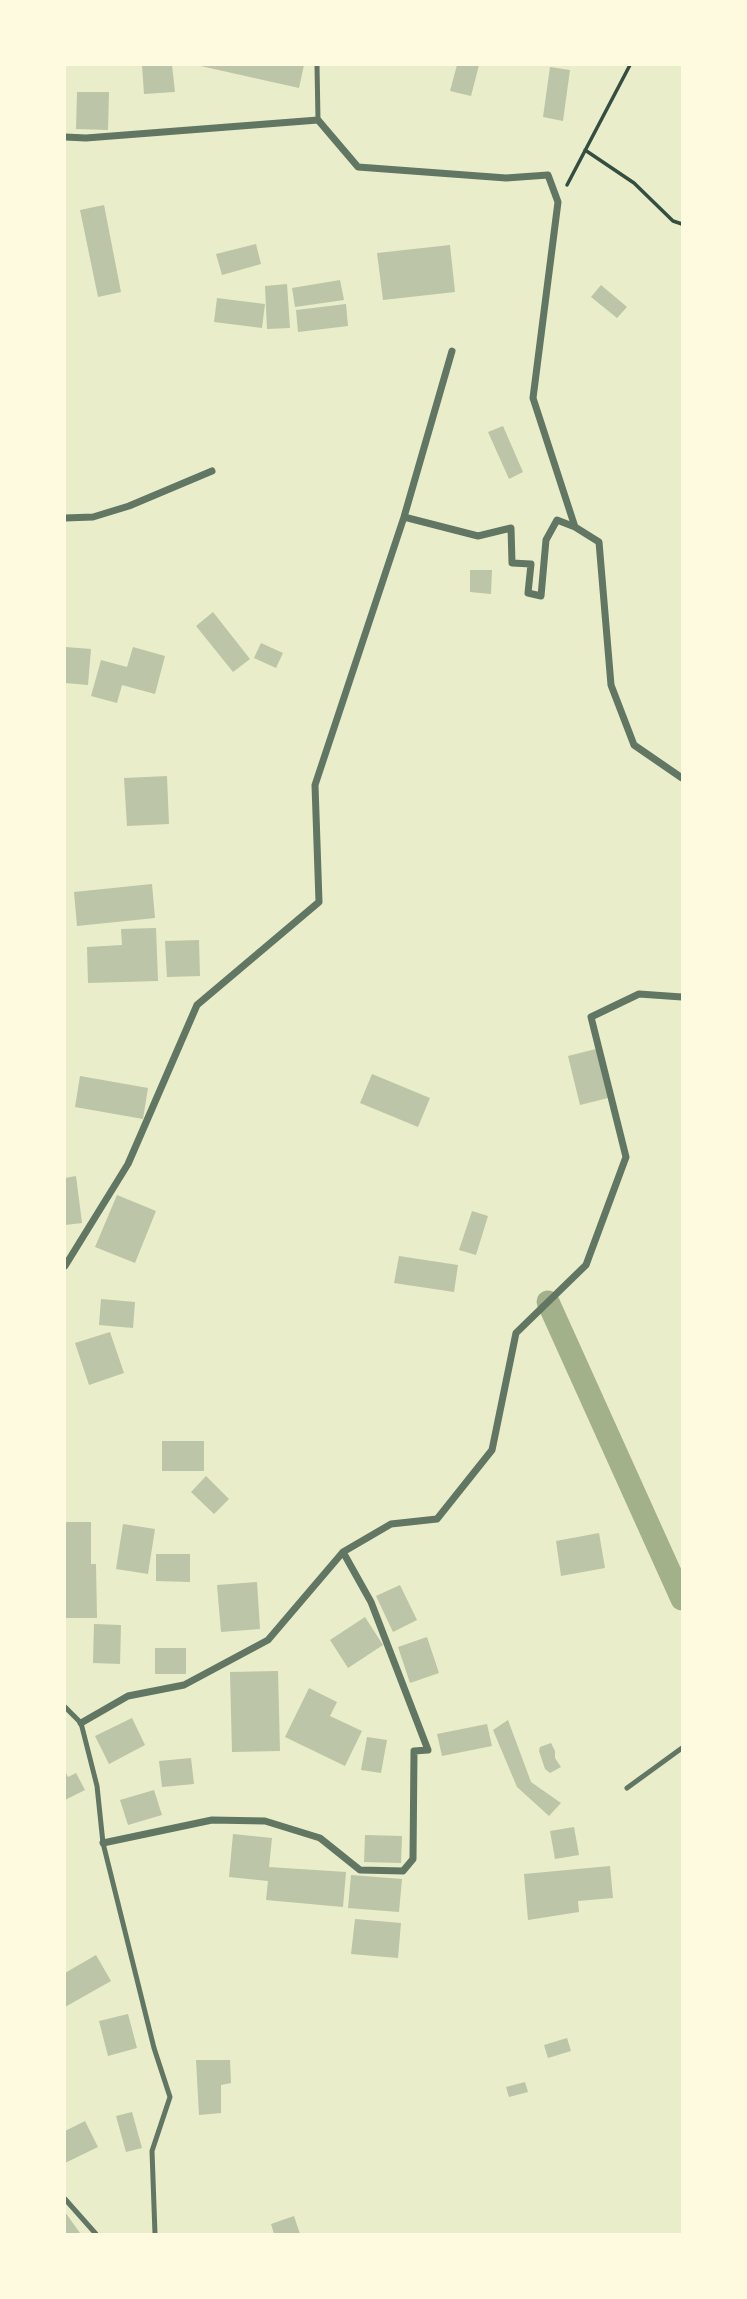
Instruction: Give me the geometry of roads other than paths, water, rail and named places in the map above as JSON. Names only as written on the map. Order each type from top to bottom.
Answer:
[{"type":"street","points":[[65,137],[86,138],[318,120],[358,167],[506,178],[548,175],[558,202],[533,398],[575,527]]},
{"type":"street","points":[[65,1266],[128,1164],[197,1005],[319,902],[315,785],[404,517],[452,351]]},
{"type":"street","points":[[65,518],[93,517],[129,506],[212,471]]},
{"type":"street","points":[[404,517],[478,536],[511,528],[512,563],[531,564],[528,593],[541,596],[546,540],[556,520],[575,527],[599,542],[611,685],[634,745],[682,778]]},
{"type":"street","points":[[81,1723],[128,1696],[184,1685],[268,1640],[343,1552],[391,1524],[438,1519],[492,1450],[516,1333],[586,1265],[626,1157],[591,1017],[639,994],[682,997]]},
{"type":"street","points":[[103,1843],[212,1820],[265,1821],[320,1838],[360,1870],[403,1871],[412,1859],[414,1751],[428,1750],[371,1602],[343,1552]]},
{"type":"lane","points":[[317,65],[318,120]]},
{"type":"lane","points":[[65,1707],[81,1723],[97,1786],[103,1843],[154,2048],[170,2097],[152,2151],[155,2234]]},
{"type":"lane","points":[[627,1788],[682,1748]]},
{"type":"lane","points":[[65,2199],[96,2234]]},
{"type":"waterway","points":[[548,1302],[682,1599]]}]
